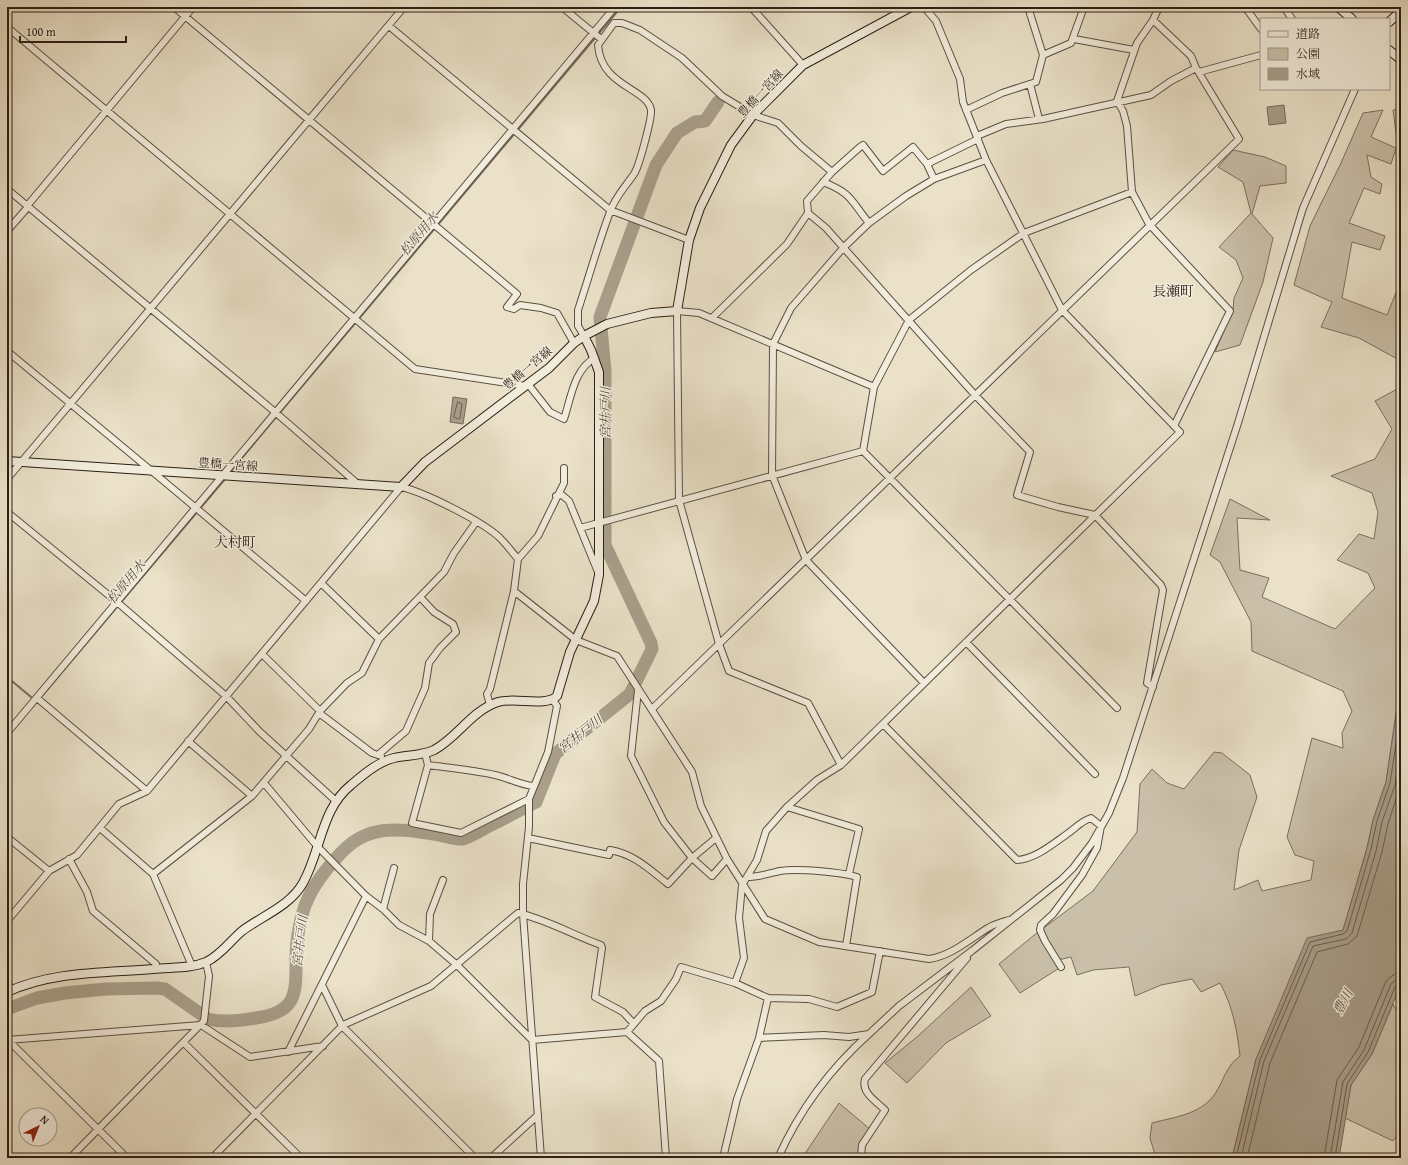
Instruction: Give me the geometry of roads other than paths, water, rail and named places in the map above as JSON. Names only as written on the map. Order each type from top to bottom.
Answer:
[{"type":"main road","name":"豊橋一宮線","points":[[7,461],[400,488],[425,462],[549,368],[574,343],[584,336],[607,324],[651,313],[678,311],[690,240],[700,208],[716,172],[731,145],[753,115],[803,65],[911,7]]},
{"type":"main road","points":[[1338,7],[1351,18]]},
{"type":"main road","points":[[1390,21],[1401,11]]},
{"type":"main road","points":[[1390,51],[1401,60]]},
{"type":"main road","points":[[9,991],[38,981],[72,974],[192,966],[206,962],[220,953],[252,924],[289,900],[303,883],[332,807],[350,786],[379,764],[386,761],[425,753],[446,742],[472,717],[490,705],[512,699],[554,700],[559,692],[566,662],[594,601],[599,575],[601,522],[599,382],[595,358],[584,336]]},
{"type":"street","points":[[174,7],[517,294],[507,308],[514,309],[520,305],[541,308],[557,313],[574,343]]},
{"type":"street","points":[[7,231],[193,7]]},
{"type":"street","points":[[7,480],[404,7]]},
{"type":"street","points":[[562,7],[597,36],[598,51],[608,72],[614,78],[646,100],[651,110],[651,117],[636,169],[623,187],[610,210],[578,310],[578,326],[584,336]]},
{"type":"street","points":[[7,733],[199,509],[223,475],[357,320],[514,131],[597,36],[615,7]]},
{"type":"street","points":[[751,7],[803,65]]},
{"type":"street","points":[[735,983],[744,958],[739,918],[742,885],[757,860],[766,831],[786,807],[817,780],[841,765],[1180,432],[1062,310],[1024,232],[986,160],[963,102],[960,79],[936,21],[924,7]]},
{"type":"street","points":[[966,110],[1002,93],[1036,82],[1043,55],[1028,7]]},
{"type":"street","points":[[1043,55],[1071,43],[1074,39],[1084,7]]},
{"type":"street","points":[[1159,7],[1153,20],[1134,50],[1117,101],[1123,111],[1127,126],[1132,192],[1149,224],[1230,311],[1174,426]]},
{"type":"street","points":[[1245,7],[1260,28]]},
{"type":"street","points":[[1284,7],[1291,18]]},
{"type":"street","points":[[652,709],[1238,139],[1197,70],[1192,56],[1153,20]]},
{"type":"street","points":[[597,36],[614,23],[640,30],[682,58],[722,96],[753,115],[778,123],[801,146],[832,172]]},
{"type":"street","points":[[389,26],[610,210],[690,240]]},
{"type":"street","points":[[7,27],[415,369],[527,385],[550,412],[564,419],[578,375],[586,363],[595,358]]},
{"type":"street","points":[[1074,39],[1134,50]]},
{"type":"street","points":[[927,164],[1006,124],[1118,104],[1151,95],[1171,81],[1197,70],[1260,55]]},
{"type":"street","points":[[1030,84],[1039,119]]},
{"type":"street","points":[[778,1158],[784,1142],[828,1076],[840,1061],[899,1006],[1014,918],[1073,868],[1092,843],[1109,813],[1123,778],[1238,423],[1303,208],[1355,90]]},
{"type":"street","points":[[712,318],[787,244],[808,213],[807,201],[832,172],[863,145],[883,171],[913,147],[927,164],[934,179]]},
{"type":"street","points":[[924,683],[806,560],[772,475],[773,344],[792,308],[844,246],[869,223],[906,196],[934,179],[986,160]]},
{"type":"street","points":[[823,182],[843,191],[855,202],[869,223]]},
{"type":"street","points":[[7,189],[277,414],[360,486]]},
{"type":"street","points":[[863,451],[874,387],[909,320],[972,270],[1024,232],[1132,192]]},
{"type":"street","points":[[808,213],[844,246],[975,395],[1030,452],[1017,495],[1095,515],[1160,585],[1163,590],[1147,683],[1153,687]]},
{"type":"street","points":[[841,765],[808,703],[729,671],[719,644],[679,500],[678,311],[699,313],[712,318],[874,387]]},
{"type":"street","points":[[7,351],[199,509],[306,601]]},
{"type":"street","points":[[580,528],[863,451]]},
{"type":"street","points":[[863,451],[1117,708]]},
{"type":"street","points":[[490,705],[486,694],[490,689],[514,590],[518,559],[538,536],[556,496],[564,484],[564,468]]},
{"type":"street","points":[[7,921],[49,871],[77,855],[119,804],[147,792],[400,488],[415,490],[435,499],[476,522],[500,537],[518,559]]},
{"type":"street","points":[[556,496],[562,495],[567,497],[599,575]]},
{"type":"street","points":[[7,512],[119,603],[226,696],[260,732],[336,801]]},
{"type":"street","points":[[153,874],[252,796],[264,783],[309,729],[319,712],[347,683],[362,673],[379,639],[444,572],[454,553],[476,522]]},
{"type":"street","points":[[321,583],[379,639]]},
{"type":"street","points":[[514,590],[576,640],[617,656],[692,772],[701,806],[716,838],[742,885],[764,919],[819,942],[930,959],[938,958],[990,927],[1014,918]]},
{"type":"street","points":[[379,754],[406,731],[425,688],[430,664],[440,648],[456,632],[453,624],[434,612],[420,597]]},
{"type":"street","points":[[966,642],[1096,774]]},
{"type":"street","points":[[262,654],[319,712],[372,752],[379,754],[386,761]]},
{"type":"street","points":[[638,688],[631,756],[664,822],[692,858],[712,876],[727,859]]},
{"type":"street","points":[[37,698],[147,792]]},
{"type":"street","points":[[541,1158],[522,884],[528,838],[529,800],[533,786],[548,752],[557,706],[554,700]]},
{"type":"street","points":[[883,724],[1017,860],[1026,860],[1046,848],[1069,833],[1082,821],[1091,818],[1101,826]]},
{"type":"street","points":[[188,741],[252,796]]},
{"type":"street","points":[[425,753],[428,765],[412,823],[461,833],[529,800]]},
{"type":"street","points":[[428,765],[494,775],[515,780],[522,786],[533,786]]},
{"type":"street","points":[[264,783],[317,846],[366,896],[383,909],[399,925],[429,941],[457,965],[532,1040],[627,1032],[645,1011],[661,1001],[676,979],[681,967],[735,983],[768,998],[810,999],[837,1007],[872,992],[880,951]]},
{"type":"street","points":[[786,807],[859,829],[849,874]]},
{"type":"street","points":[[1061,967],[1045,941],[1040,930],[1041,925],[1053,914],[1082,875],[1097,848],[1101,826]]},
{"type":"street","points":[[100,828],[153,874],[192,966]]},
{"type":"street","points":[[7,837],[49,871]]},
{"type":"street","points":[[528,838],[609,855],[610,850],[622,852],[635,858],[668,884],[692,858],[716,838]]},
{"type":"street","points":[[69,859],[87,892],[93,911],[156,964],[156,969]]},
{"type":"street","points":[[383,909],[394,868]]},
{"type":"street","points":[[747,877],[760,877],[782,871],[849,874],[857,877],[846,946]]},
{"type":"street","points":[[429,941],[430,914],[444,880]]},
{"type":"street","points":[[288,1052],[366,896]]},
{"type":"street","points":[[212,1158],[342,1026],[431,986],[518,913],[552,924],[573,935],[601,945],[602,948],[595,997],[623,1012],[634,1024]]},
{"type":"street","points":[[861,1158],[862,1145],[885,1110],[866,1092],[863,1086],[865,1079],[973,950]]},
{"type":"street","points":[[70,1158],[203,1023],[209,976],[206,962]]},
{"type":"street","points":[[7,980],[9,991]]},
{"type":"street","points":[[322,985],[342,1026],[475,1158]]},
{"type":"street","points":[[723,1158],[737,1099],[759,1038],[768,998]]},
{"type":"street","points":[[7,1039],[203,1023],[250,1057],[323,1046]]},
{"type":"street","points":[[627,1032],[659,1061],[666,1158]]},
{"type":"street","points":[[759,1038],[824,1035],[849,1037],[869,1034]]},
{"type":"street","points":[[7,1039],[127,1158]]},
{"type":"street","points":[[184,1043],[301,1158]]},
{"type":"street","points":[[491,1158],[538,1115]]},
{"type":"water","points":[[1284,105],[1286,123],[1269,125],[1267,107]]},
{"type":"water","points":[[453,397],[467,399],[463,424],[450,422]]},
{"type":"water","name":"豊川","points":[[1401,680],[1401,984],[1372,1054],[1351,1085],[1339,1158],[1232,1158],[1256,1059],[1307,938],[1343,930],[1367,848],[1373,820],[1386,782]]},
{"type":"waterway","name":"松原用水","points":[[230,472],[621,7]]},
{"type":"waterway","name":"宮井戸川","points":[[7,1009],[37,998],[65,993],[106,989],[156,988],[165,989],[208,1019],[226,1021],[244,1020],[270,1015],[280,1011],[287,1006],[292,999],[296,981],[297,940],[300,923],[309,896],[323,874],[340,854],[351,844],[374,832],[386,830],[412,831],[463,839],[536,802],[555,754],[630,694],[652,649],[651,643],[605,545],[605,371],[600,317],[656,165],[677,133],[695,122],[705,121],[718,102]]},
{"type":"waterway","name":"松原用水","points":[[41,697],[225,479]]},
{"type":"waterway","points":[[7,677],[31,697]]},
{"type":"district","name":"長瀬町","points":[[1173,291]]},
{"type":"district","name":"大村町","points":[[235,542]]}]
